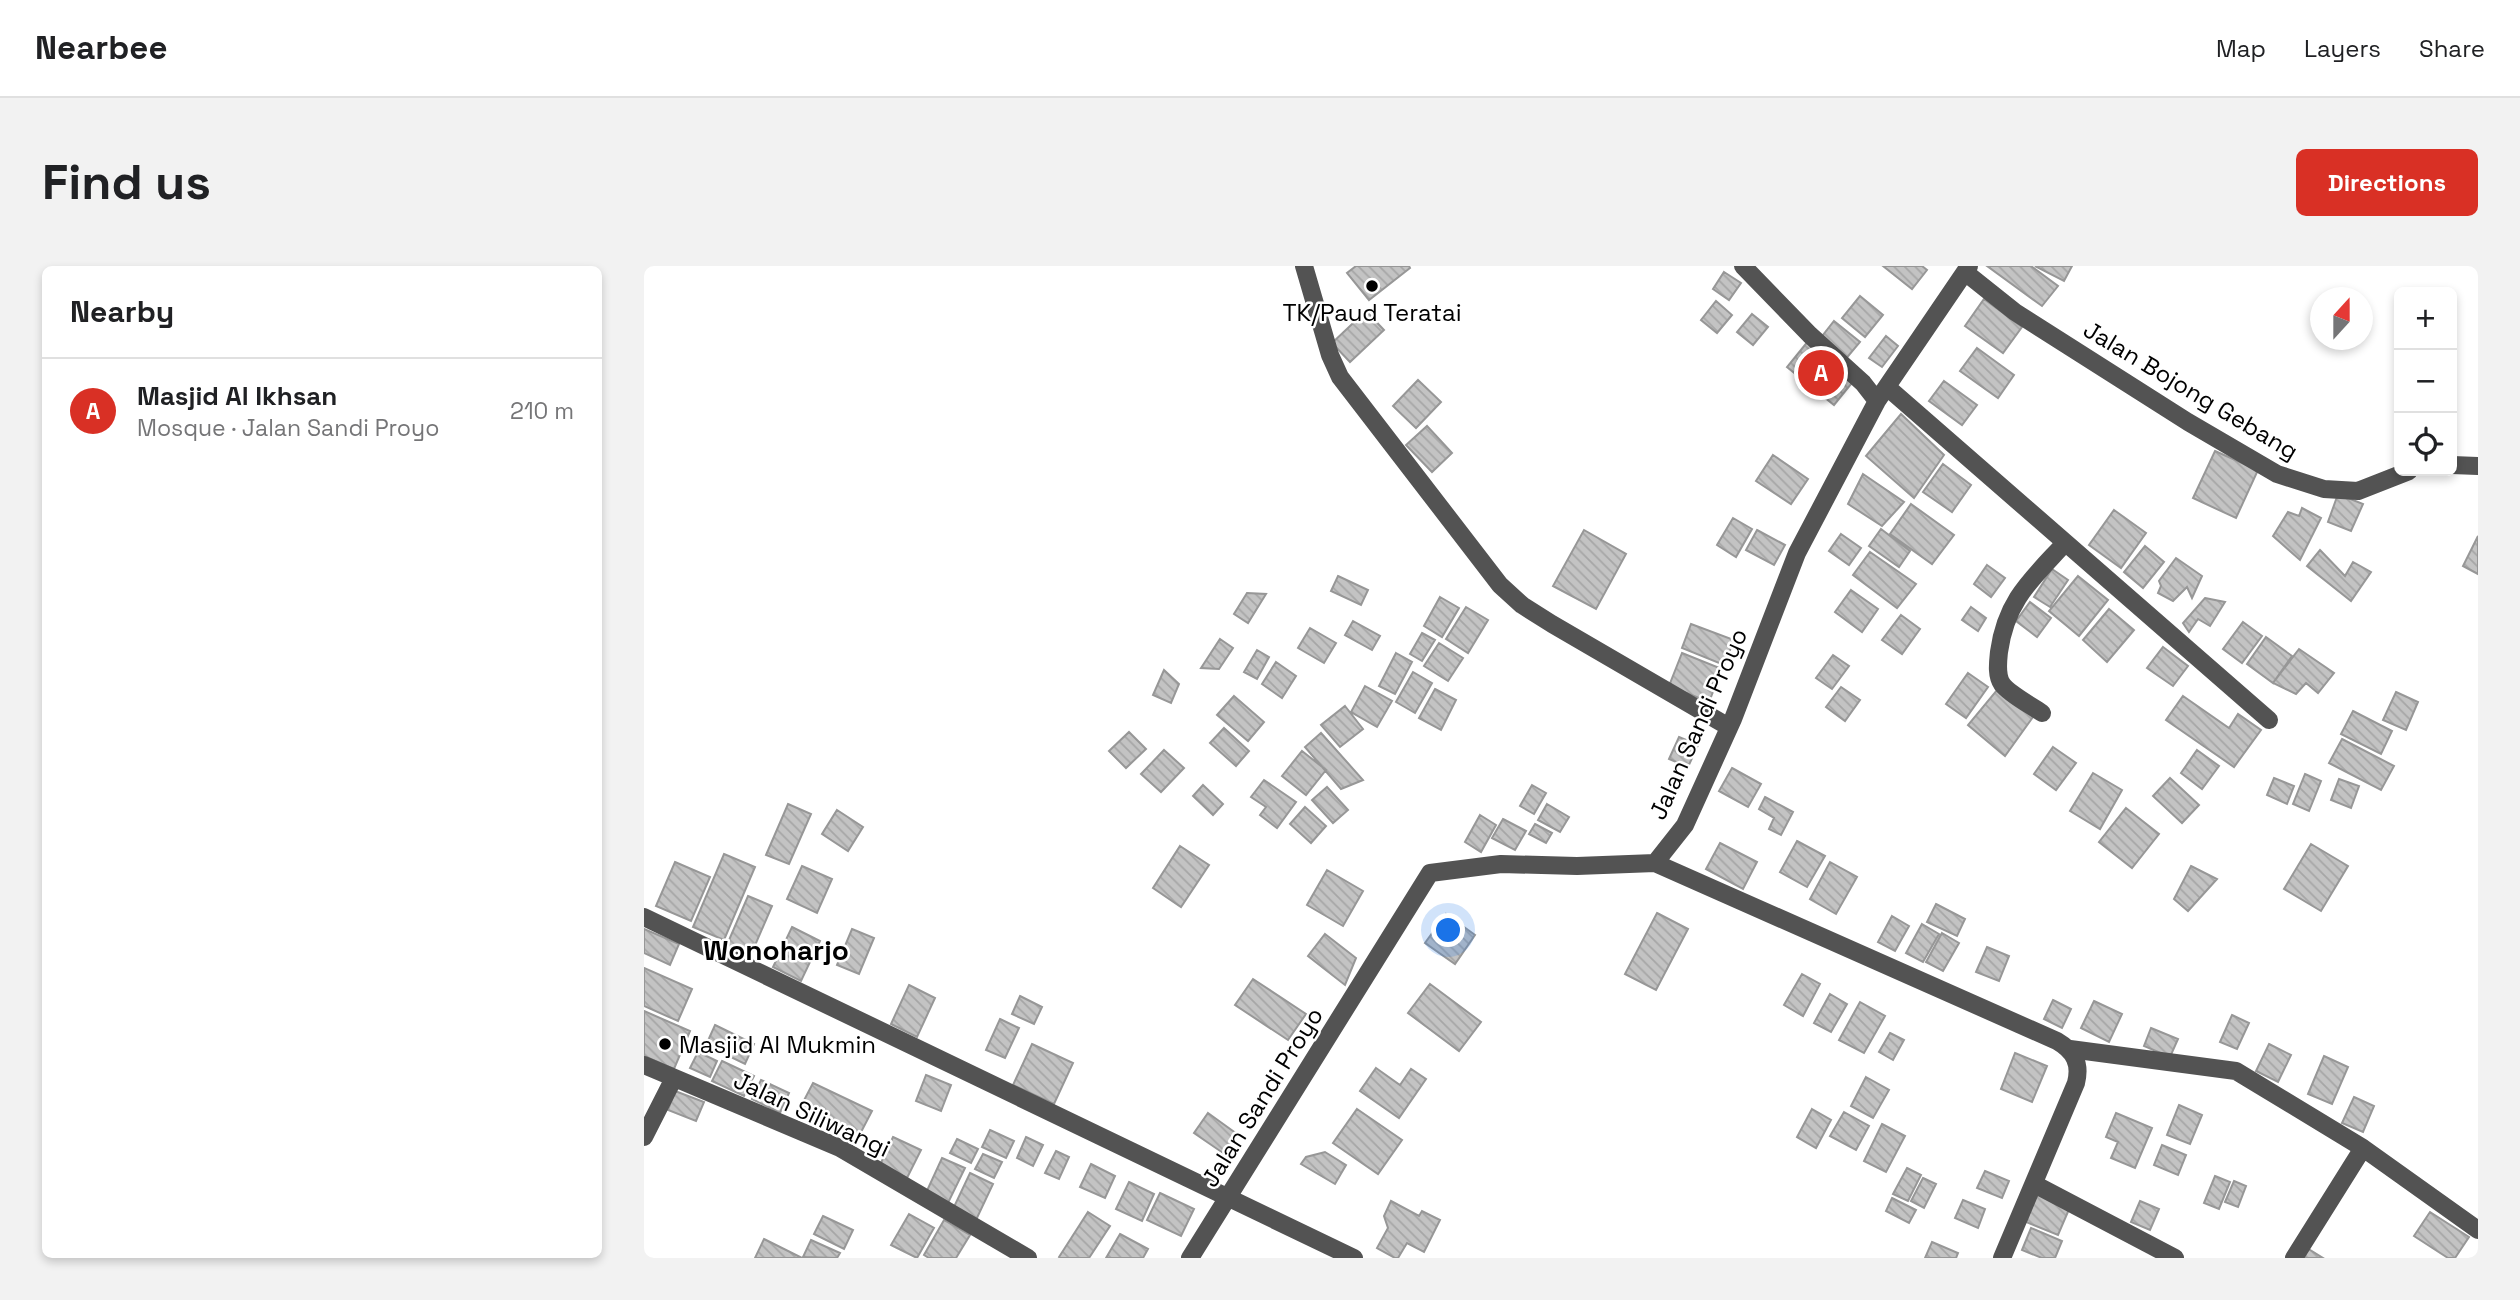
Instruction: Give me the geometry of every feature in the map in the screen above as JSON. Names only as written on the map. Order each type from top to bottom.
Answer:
[{"type":"street","points":[[1304,266],[1330,355],[1340,377],[1500,585],[1522,605],[1552,624],[1729,727]]},
{"type":"street","points":[[1742,266],[1810,335],[1863,383],[1882,394],[2065,543],[2269,720]]},
{"type":"street","name":"Jalan Sandi Proyo","points":[[1190,1258],[1430,873],[1501,864],[1577,866],[1655,863],[1685,825],[1729,727],[1797,553],[1882,394],[1967,269]]},
{"type":"street","name":"Jalan Bojong Gebang","points":[[1967,269],[2015,312],[2188,422],[2277,474],[2324,489],[2358,491],[2396,476]]},
{"type":"street","points":[[2457,465],[2478,466]]},
{"type":"street","points":[[2042,713],[2002,684],[1997,665],[2001,637],[2009,611],[2022,589],[2065,543]]},
{"type":"street","points":[[1655,863],[2070,1049],[2236,1071],[2363,1148],[2478,1230]]},
{"type":"street","points":[[644,917],[1354,1258]]},
{"type":"street","points":[[2002,1258],[2076,1083],[2079,1072],[2077,1060],[2070,1049]]},
{"type":"street","name":"Jalan Siliwangi","points":[[644,1065],[840,1148],[1028,1258]]},
{"type":"street","points":[[644,1137],[674,1078]]},
{"type":"street","points":[[2294,1258],[2363,1148]]},
{"type":"street","points":[[2034,1184],[2175,1258]]},
{"type":"building","name":"TK/Paud Teratai","points":[[1356,266],[1410,268],[1369,300],[1347,273]]},
{"type":"building","points":[[1883,266],[1922,266],[1927,270],[1912,289]]},
{"type":"building","points":[[1987,266],[2031,266],[2058,286],[2042,306]]},
{"type":"building","points":[[2035,266],[2072,266],[2064,281]]},
{"type":"building","points":[[1724,272],[1741,283],[1729,300],[1713,289]]},
{"type":"building","points":[[1860,296],[1883,315],[1865,337],[1842,318]]},
{"type":"building","points":[[1984,299],[2022,327],[2003,353],[1965,326]]},
{"type":"building","points":[[1716,301],[1732,315],[1717,333],[1701,320]]},
{"type":"building","points":[[1366,311],[1384,330],[1350,362],[1332,343]]},
{"type":"building","points":[[1752,314],[1768,327],[1753,345],[1737,332]]},
{"type":"building","points":[[1834,321],[1860,342],[1844,361],[1819,340]]},
{"type":"building","points":[[1886,336],[1898,346],[1882,367],[1869,358]]},
{"type":"building","points":[[1809,340],[1856,378],[1834,405],[1787,367]]},
{"type":"building","points":[[1977,348],[2014,375],[1998,398],[1960,371]]},
{"type":"building","points":[[1418,380],[1441,402],[1416,428],[1393,406]]},
{"type":"building","points":[[1944,381],[1977,405],[1962,425],[1929,401]]},
{"type":"building","points":[[1901,414],[1944,455],[1914,498],[1866,456]]},
{"type":"building","points":[[1427,426],[1452,453],[1432,472],[1406,445]]},
{"type":"building","points":[[2215,451],[2258,470],[2236,518],[2193,498]]},
{"type":"building","points":[[1773,455],[1808,479],[1791,504],[1756,481]]},
{"type":"building","points":[[1943,464],[1971,485],[1952,512],[1923,492]]},
{"type":"building","points":[[1863,474],[1904,502],[1882,526],[1848,504]]},
{"type":"building","points":[[2338,494],[2363,504],[2351,531],[2328,522]]},
{"type":"building","points":[[1911,504],[1954,535],[1932,564],[1890,534]]},
{"type":"building","points":[[2302,508],[2321,518],[2300,560],[2273,536],[2288,512],[2299,516]]},
{"type":"building","points":[[2114,510],[2146,533],[2121,568],[2089,545]]},
{"type":"building","points":[[1733,518],[1752,529],[1736,557],[1717,545]]},
{"type":"building","points":[[1881,529],[1910,551],[1899,567],[1869,546]]},
{"type":"building","points":[[1584,530],[1626,554],[1596,609],[1553,586]]},
{"type":"building","points":[[1757,530],[1785,545],[1774,565],[1746,550]]},
{"type":"building","points":[[1841,534],[1861,548],[1849,565],[1829,551]]},
{"type":"building","points":[[2478,536],[2478,574],[2463,566]]},
{"type":"building","points":[[2145,546],[2164,562],[2143,588],[2124,572]]},
{"type":"building","points":[[2320,550],[2345,576],[2353,562],[2371,572],[2351,601],[2307,566]]},
{"type":"building","points":[[1870,552],[1916,584],[1897,608],[1853,575]]},
{"type":"building","points":[[2176,558],[2202,576],[2192,598],[2187,587],[2173,601],[2158,593],[2161,586],[2159,581]]},
{"type":"building","points":[[1987,565],[2005,578],[1991,597],[1974,584]]},
{"type":"building","points":[[2052,569],[2068,580],[2050,607],[2034,597]]},
{"type":"building","points":[[1338,576],[1368,590],[1361,605],[1331,591]]},
{"type":"building","points":[[2078,576],[2108,600],[2079,636],[2049,611]]},
{"type":"building","points":[[1851,590],[1878,609],[1862,632],[1835,612]]},
{"type":"building","points":[[1247,593],[1266,594],[1248,623],[1234,614]]},
{"type":"building","points":[[1440,597],[1459,608],[1442,637],[1424,626]]},
{"type":"building","points":[[2205,598],[2225,602],[2210,626],[2198,619],[2189,632],[2183,623]]},
{"type":"building","points":[[2030,602],[2051,618],[2037,637],[2016,621]]},
{"type":"building","points":[[1466,607],[1488,620],[1468,653],[1446,639]]},
{"type":"building","points":[[1971,607],[1986,618],[1978,631],[1962,620]]},
{"type":"building","points":[[2109,609],[2134,630],[2107,662],[2083,640]]},
{"type":"building","points":[[1901,615],[1920,629],[1902,654],[1882,640]]},
{"type":"building","points":[[1353,621],[1380,636],[1372,650],[1345,635]]},
{"type":"building","points":[[2243,622],[2262,636],[2242,663],[2223,649]]},
{"type":"building","points":[[1691,624],[1734,640],[1724,665],[1682,648]]},
{"type":"building","points":[[1310,628],[1336,643],[1324,663],[1298,648]]},
{"type":"building","points":[[1422,633],[1435,640],[1422,661],[1410,654]]},
{"type":"building","points":[[2266,637],[2292,656],[2273,683],[2247,664]]},
{"type":"building","points":[[1220,639],[1233,648],[1219,669],[1201,668]]},
{"type":"building","points":[[1439,643],[1463,658],[1448,681],[1424,666]]},
{"type":"building","points":[[2163,647],[2188,666],[2173,686],[2147,668]]},
{"type":"building","points":[[2299,649],[2334,673],[2318,693],[2306,683],[2296,694],[2273,683]]},
{"type":"building","points":[[1257,650],[1269,657],[1257,679],[1244,672]]},
{"type":"building","points":[[1396,653],[1412,662],[1395,694],[1379,686]]},
{"type":"building","points":[[1682,653],[1722,669],[1709,702],[1669,686]]},
{"type":"building","points":[[1833,655],[1849,666],[1832,689],[1816,678]]},
{"type":"building","points":[[1276,662],[1296,676],[1282,698],[1262,684]]},
{"type":"building","points":[[1164,670],[1179,684],[1171,703],[1153,695]]},
{"type":"building","points":[[1413,672],[1432,683],[1415,713],[1396,702]]},
{"type":"building","points":[[1968,673],[1988,687],[1966,718],[1946,704]]},
{"type":"building","points":[[1365,686],[1392,701],[1377,727],[1351,712]]},
{"type":"building","points":[[1841,687],[1860,700],[1845,721],[1826,707]]},
{"type":"building","points":[[1435,689],[1456,700],[1441,730],[1419,718]]},
{"type":"building","points":[[1997,690],[2033,717],[2005,756],[1968,725]]},
{"type":"building","points":[[2396,692],[2418,702],[2406,730],[2383,720]]},
{"type":"building","points":[[1234,696],[1264,722],[1248,741],[1217,715]]},
{"type":"building","points":[[2183,696],[2229,728],[2238,714],[2261,730],[2234,767],[2166,720]]},
{"type":"building","points":[[1345,706],[1363,729],[1340,747],[1321,725]]},
{"type":"building","points":[[2353,711],[2392,731],[2381,754],[2341,734]]},
{"type":"building","points":[[1224,728],[1249,751],[1236,766],[1210,743]]},
{"type":"building","points":[[1129,732],[1146,749],[1126,768],[1109,751]]},
{"type":"building","points":[[1321,733],[1363,780],[1341,789],[1305,747]]},
{"type":"building","points":[[1679,737],[1698,745],[1688,767],[1669,759]]},
{"type":"building","points":[[2342,739],[2394,766],[2381,790],[2329,763]]},
{"type":"building","points":[[2053,747],[2076,763],[2056,790],[2034,774]]},
{"type":"building","points":[[1164,750],[1184,768],[1161,792],[1141,774]]},
{"type":"building","points":[[2197,750],[2219,766],[2202,789],[2181,773]]},
{"type":"building","points":[[1302,751],[1326,770],[1306,795],[1282,776]]},
{"type":"building","points":[[1732,768],[1761,784],[1748,807],[1719,791]]},
{"type":"building","points":[[2093,773],[2122,790],[2100,829],[2070,811]]},
{"type":"building","points":[[2305,774],[2321,781],[2309,811],[2293,804]]},
{"type":"building","points":[[2170,778],[2199,805],[2182,823],[2153,796]]},
{"type":"building","points":[[2274,778],[2294,786],[2287,804],[2267,795]]},
{"type":"building","points":[[2339,779],[2359,786],[2351,808],[2331,800]]},
{"type":"building","points":[[1264,780],[1296,802],[1277,828],[1260,815],[1266,807],[1251,797]]},
{"type":"building","points":[[1203,785],[1223,804],[1213,815],[1193,796]]},
{"type":"building","points":[[1532,785],[1546,793],[1534,814],[1520,806]]},
{"type":"building","points":[[1327,787],[1348,810],[1333,823],[1312,800]]},
{"type":"building","points":[[1765,797],[1793,812],[1781,835],[1769,829],[1774,818],[1759,809]]},
{"type":"building","points":[[788,804],[811,814],[789,864],[766,855]]},
{"type":"building","points":[[1547,804],[1569,817],[1560,832],[1538,820]]},
{"type":"building","points":[[1305,807],[1326,826],[1311,843],[1290,824]]},
{"type":"building","points":[[2126,808],[2159,834],[2132,868],[2099,842]]},
{"type":"building","points":[[837,810],[863,827],[848,851],[822,834]]},
{"type":"building","points":[[1480,815],[1496,825],[1481,852],[1465,842]]},
{"type":"building","points":[[1503,819],[1526,831],[1515,850],[1492,838]]},
{"type":"building","points":[[1535,824],[1552,833],[1546,843],[1529,834]]},
{"type":"building","points":[[1797,841],[1825,856],[1807,887],[1780,872]]},
{"type":"building","points":[[1720,843],[1757,862],[1743,889],[1706,869]]},
{"type":"building","points":[[2311,844],[2348,866],[2321,911],[2284,889]]},
{"type":"building","points":[[1180,846],[1209,865],[1181,907],[1153,888]]},
{"type":"building","points":[[724,854],[755,867],[724,940],[693,927]]},
{"type":"building","points":[[675,862],[710,877],[691,921],[656,906]]},
{"type":"building","points":[[1830,862],[1857,877],[1836,914],[1810,899]]},
{"type":"building","points":[[802,866],[832,879],[817,913],[787,899]]},
{"type":"building","points":[[2191,866],[2217,879],[2188,911],[2174,899]]},
{"type":"building","points":[[1327,870],[1363,891],[1343,926],[1307,905]]},
{"type":"building","points":[[748,896],[772,906],[750,957],[726,947]]},
{"type":"building","points":[[1936,904],[1965,919],[1957,936],[1927,922]]},
{"type":"building","points":[[1657,913],[1688,929],[1656,990],[1625,974]]},
{"type":"building","points":[[1446,914],[1475,935],[1455,964],[1425,943]]},
{"type":"building","points":[[1892,916],[1909,926],[1895,951],[1878,942]]},
{"type":"building","points":[[1922,924],[1939,934],[1923,962],[1906,953]]},
{"type":"building","points":[[792,927],[820,941],[801,981],[773,967]]},
{"type":"building","points":[[644,929],[679,944],[670,965],[644,953]]},
{"type":"building","points":[[852,929],[874,938],[859,974],[837,965]]},
{"type":"building","points":[[1942,933],[1959,943],[1943,971],[1926,962]]},
{"type":"building","points":[[1325,934],[1356,958],[1345,985],[1308,956]]},
{"type":"building","points":[[1987,947],[2009,956],[1999,981],[1976,972]]},
{"type":"building","points":[[644,968],[692,989],[678,1021],[644,1006]]},
{"type":"building","points":[[1802,974],[1820,984],[1803,1016],[1784,1005]]},
{"type":"building","points":[[1253,979],[1306,1014],[1288,1040],[1235,1005]]},
{"type":"building","points":[[1430,984],[1481,1022],[1459,1051],[1408,1013]]},
{"type":"building","points":[[909,985],[935,998],[917,1037],[891,1024]]},
{"type":"building","points":[[1830,994],[1847,1004],[1831,1032],[1814,1023]]},
{"type":"building","points":[[1020,996],[1042,1007],[1034,1024],[1012,1014]]},
{"type":"building","points":[[2053,1000],[2071,1009],[2062,1028],[2044,1019]]},
{"type":"building","points":[[2094,1001],[2122,1014],[2109,1042],[2081,1028]]},
{"type":"building","points":[[1860,1002],[1885,1016],[1864,1053],[1839,1040]]},
{"type":"building","name":"Masjid Al Mukmin","points":[[644,1011],[690,1031],[674,1069],[644,1056]]},
{"type":"building","points":[[2232,1015],[2249,1023],[2237,1049],[2220,1042]]},
{"type":"building","points":[[1000,1019],[1019,1028],[1005,1058],[986,1050]]},
{"type":"building","points":[[715,1025],[754,1044],[745,1064],[706,1045]]},
{"type":"building","points":[[2151,1028],[2178,1039],[2170,1057],[2144,1046]]},
{"type":"building","points":[[1890,1033],[1904,1040],[1893,1060],[1879,1052]]},
{"type":"building","points":[[1032,1044],[1073,1063],[1054,1104],[1013,1085]]},
{"type":"building","points":[[2269,1044],[2291,1055],[2278,1082],[2256,1071]]},
{"type":"building","points":[[698,1052],[717,1061],[710,1077],[690,1068]]},
{"type":"building","points":[[2015,1053],[2047,1066],[2032,1102],[2001,1089]]},
{"type":"building","points":[[2324,1056],[2348,1067],[2332,1104],[2308,1094]]},
{"type":"building","points":[[722,1061],[754,1076],[744,1096],[712,1081]]},
{"type":"building","points":[[1376,1068],[1400,1085],[1411,1069],[1426,1079],[1399,1118],[1360,1091]]},
{"type":"building","points":[[926,1075],[951,1085],[941,1111],[916,1101]]},
{"type":"building","points":[[1866,1077],[1889,1090],[1873,1118],[1851,1106]]},
{"type":"building","points":[[761,1080],[789,1093],[780,1113],[752,1099]]},
{"type":"building","points":[[813,1083],[872,1111],[859,1136],[800,1108]]},
{"type":"building","points":[[675,1091],[704,1102],[696,1121],[668,1110]]},
{"type":"building","points":[[2354,1097],[2374,1106],[2363,1132],[2342,1123]]},
{"type":"building","points":[[2179,1105],[2202,1115],[2190,1144],[2167,1135]]},
{"type":"building","points":[[1357,1109],[1402,1140],[1378,1174],[1333,1143]]},
{"type":"building","points":[[1812,1109],[1831,1120],[1816,1148],[1797,1137]]},
{"type":"building","points":[[1844,1112],[1869,1126],[1856,1150],[1830,1136]]},
{"type":"building","points":[[1208,1113],[1237,1134],[1223,1153],[1194,1133]]},
{"type":"building","points":[[2116,1113],[2152,1128],[2135,1168],[2111,1158],[2118,1142],[2106,1137]]},
{"type":"building","points":[[1882,1124],[1905,1136],[1886,1172],[1864,1161]]},
{"type":"building","points":[[990,1130],[1014,1141],[1006,1158],[982,1147]]},
{"type":"building","points":[[893,1137],[921,1150],[907,1178],[880,1165]]},
{"type":"building","points":[[1026,1137],[1043,1145],[1033,1166],[1017,1158]]},
{"type":"building","points":[[957,1139],[978,1149],[971,1163],[950,1153]]},
{"type":"building","points":[[2162,1145],[2186,1155],[2178,1175],[2154,1165]]},
{"type":"building","points":[[1056,1151],[1069,1157],[1059,1179],[1045,1173]]},
{"type":"building","points":[[1325,1152],[1346,1165],[1335,1184],[1301,1164],[1306,1157]]},
{"type":"building","points":[[983,1154],[1002,1162],[994,1178],[975,1169]]},
{"type":"building","points":[[942,1158],[965,1168],[947,1205],[925,1195]]},
{"type":"building","points":[[1091,1164],[1115,1176],[1105,1198],[1080,1187]]},
{"type":"building","points":[[1907,1168],[1921,1175],[1908,1201],[1893,1194]]},
{"type":"building","points":[[1985,1171],[2009,1181],[2002,1198],[1977,1188]]},
{"type":"building","points":[[970,1173],[993,1184],[976,1220],[953,1209]]},
{"type":"building","points":[[2215,1176],[2230,1182],[2219,1209],[2204,1203]]},
{"type":"building","points":[[1923,1178],[1936,1184],[1924,1208],[1911,1201]]},
{"type":"building","points":[[2234,1181],[2246,1186],[2238,1207],[2225,1202]]},
{"type":"building","points":[[1129,1182],[1154,1194],[1142,1221],[1116,1209]]},
{"type":"building","points":[[1160,1193],[1194,1209],[1181,1236],[1147,1220]]},
{"type":"building","points":[[2037,1194],[2070,1207],[2058,1235],[2026,1222]]},
{"type":"building","points":[[1892,1198],[1916,1210],[1909,1223],[1886,1211]]},
{"type":"building","points":[[1963,1200],[1985,1209],[1978,1228],[1955,1218]]},
{"type":"building","points":[[1391,1201],[1419,1216],[1422,1211],[1440,1220],[1424,1252],[1407,1243],[1398,1258],[1395,1258],[1377,1248],[1388,1228],[1384,1216]]},
{"type":"building","points":[[2140,1201],[2159,1209],[2150,1230],[2131,1222]]},
{"type":"building","points":[[1088,1212],[1110,1226],[1089,1258],[1060,1258],[1059,1257]]},
{"type":"building","points":[[2430,1212],[2469,1237],[2455,1258],[2448,1258],[2414,1236]]},
{"type":"building","points":[[909,1214],[934,1228],[917,1258],[891,1245]]},
{"type":"building","points":[[823,1216],[853,1230],[844,1249],[814,1234]]},
{"type":"building","points":[[944,1220],[970,1235],[956,1258],[929,1258],[924,1255]]},
{"type":"building","points":[[2031,1228],[2062,1241],[2055,1258],[2042,1258],[2022,1250]]},
{"type":"building","points":[[1120,1234],[1148,1249],[1143,1258],[1106,1258]]},
{"type":"building","points":[[764,1239],[802,1258],[755,1258]]},
{"type":"building","points":[[811,1240],[840,1253],[837,1258],[803,1257]]},
{"type":"building","points":[[1932,1242],[1958,1253],[1956,1258],[1925,1258]]},
{"type":"building","points":[[2307,1248],[2323,1258],[2300,1258]]},
{"type":"place","name":"TK/Paud Teratai","points":[[1372,286]]},
{"type":"place","name":"Masjid Al Ikhsan","points":[[1821,373]]},
{"type":"place","name":"Masjid Al Mukmin","points":[[665,1044]]},
{"type":"district","name":"Wonoharjo","points":[[776,950]]}]
